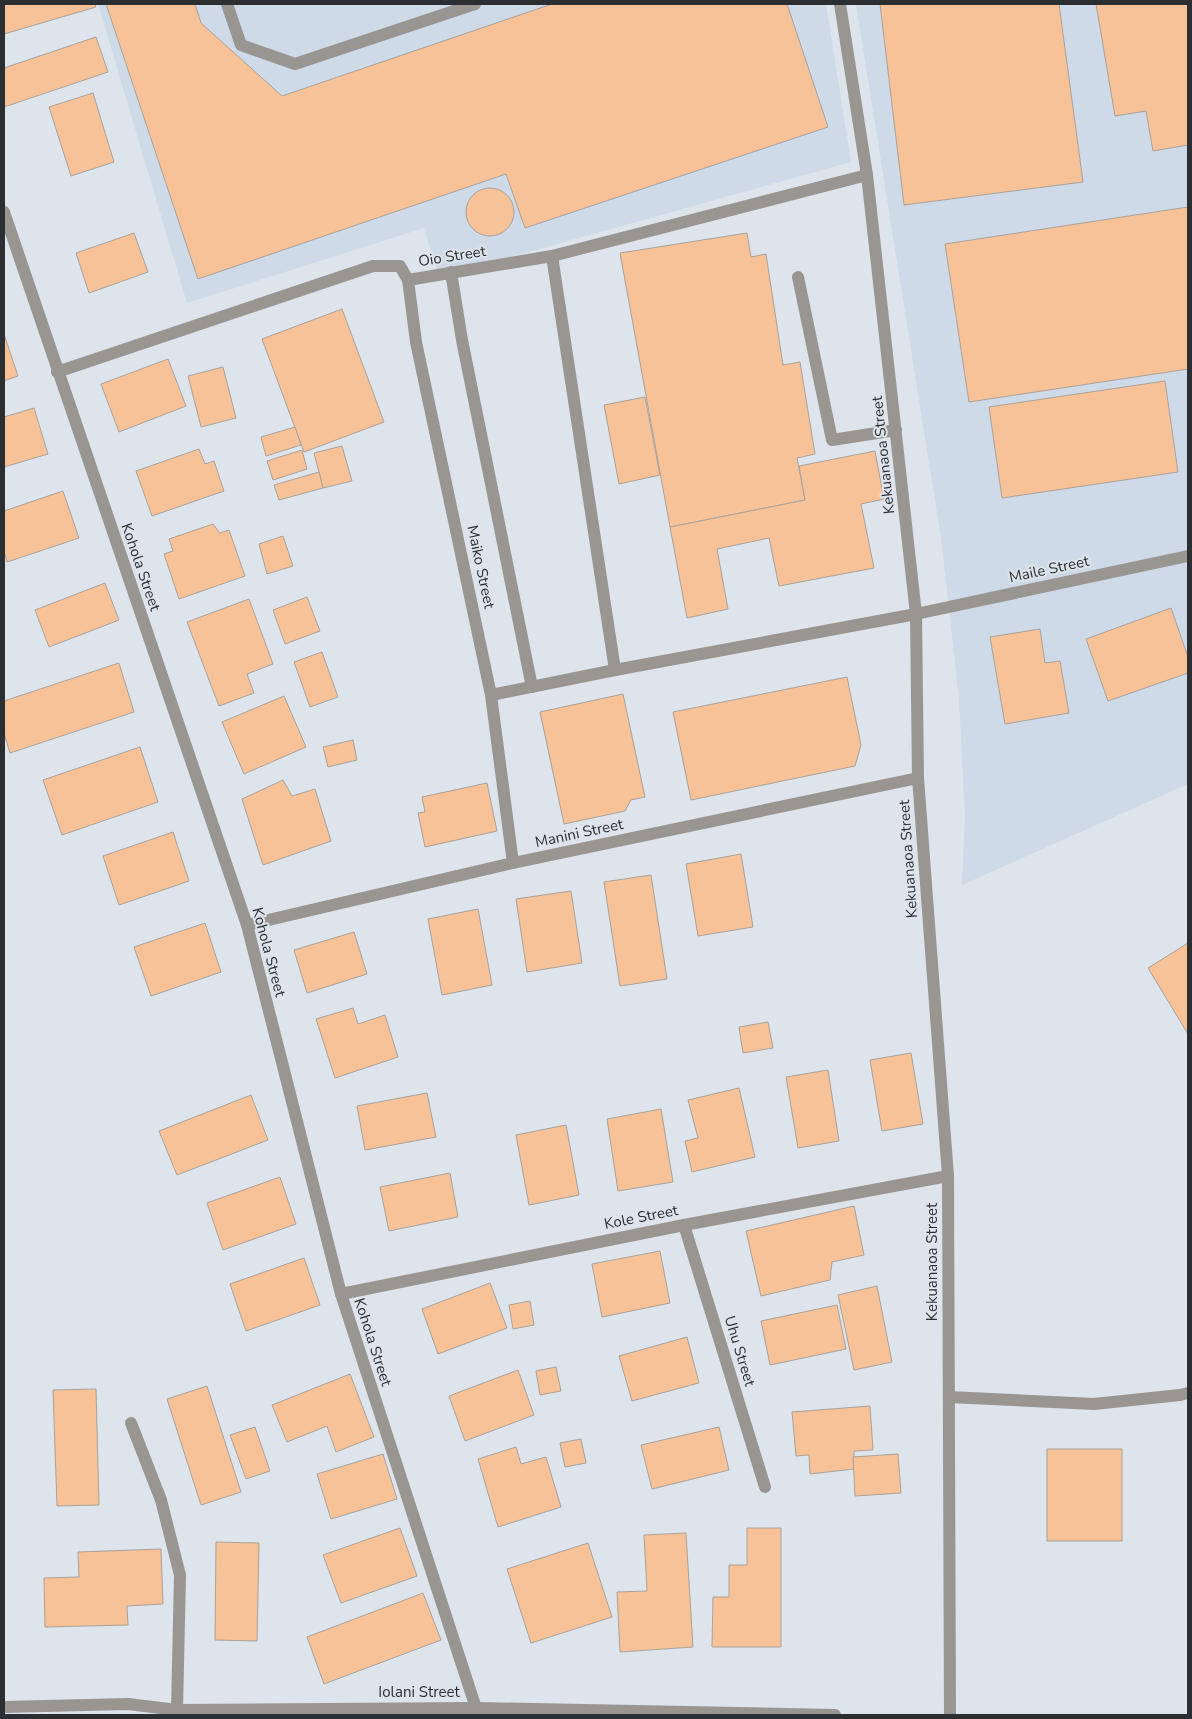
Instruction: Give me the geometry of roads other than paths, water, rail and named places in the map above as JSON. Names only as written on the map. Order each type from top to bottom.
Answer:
[{"type":"street","points":[[227,4],[241,45],[295,64],[475,4]]},
{"type":"street","name":"Kekuanaoa Street","points":[[840,4],[866,175],[916,614],[918,778],[948,1176],[950,1715]]},
{"type":"street","name":"Oio Street","points":[[57,372],[373,266],[400,266],[408,280],[552,256],[866,175]]},
{"type":"street","name":"Kohola Street","points":[[4,212],[247,925],[341,1294],[476,1708]]},
{"type":"street","points":[[552,256],[616,670]]},
{"type":"street","points":[[451,272],[462,340],[532,687]]},
{"type":"street","points":[[798,277],[832,440],[896,430]]},
{"type":"street","name":"Maiko Street","points":[[408,280],[416,342],[491,695],[513,863]]},
{"type":"street","name":"Maile Street","points":[[491,695],[916,614],[1188,556]]},
{"type":"street","name":"Manini Street","points":[[247,925],[513,863],[918,778]]},
{"type":"street","name":"Kole Street","points":[[341,1294],[684,1224],[948,1176]]},
{"type":"street","name":"Uhu Street","points":[[684,1224],[765,1487]]},
{"type":"street","points":[[949,1397],[1094,1404],[1185,1398]]},
{"type":"street","points":[[131,1424],[161,1500],[180,1575],[177,1710]]},
{"type":"street","name":"Iolani Street","points":[[4,1707],[128,1704],[177,1710],[476,1708],[835,1715]]}]
